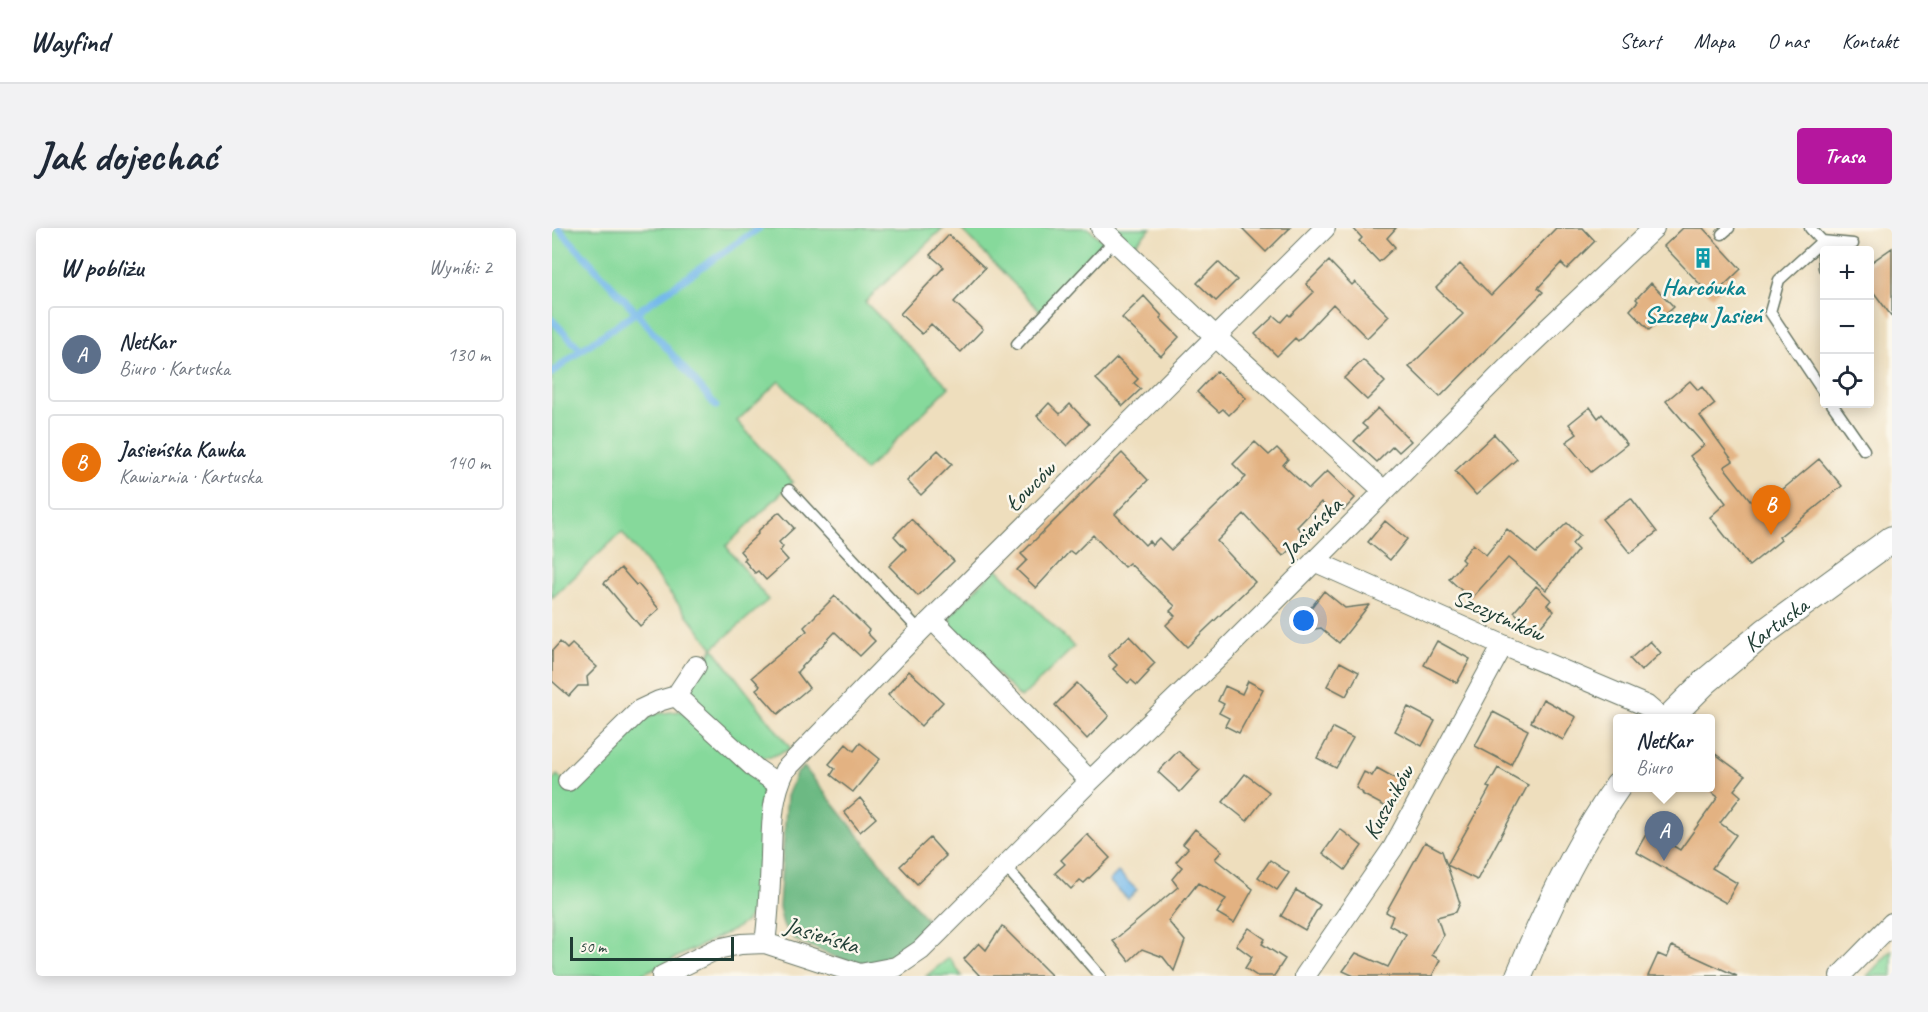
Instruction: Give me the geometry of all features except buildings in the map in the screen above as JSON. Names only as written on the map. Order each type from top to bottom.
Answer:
[{"type":"street","name":"Łowców","points":[[765,944],[769,916],[773,804],[778,784],[785,770],[926,625],[1324,228]]},
{"type":"street","name":"Jasieńska","points":[[662,976],[717,950],[741,944],[765,944],[860,974],[896,967],[921,950],[1090,781],[1226,650],[1523,352],[1654,228]]},
{"type":"street","points":[[1108,235],[1384,491]]},
{"type":"street","name":"Kartuska","points":[[1673,714],[1705,682],[1766,631],[1892,539]]},
{"type":"street","name":"Szczytników","points":[[1314,561],[1647,706],[1656,714]]},
{"type":"street","points":[[926,625],[1090,781]]},
{"type":"street","name":"Kuszników","points":[[1305,976],[1393,848],[1503,645]]},
{"type":"street","points":[[568,781],[640,710],[658,701],[676,696],[696,666]]},
{"type":"street","points":[[676,696],[756,769],[778,784]]},
{"type":"street","points":[[1519,976],[1539,928],[1572,861],[1613,792]]},
{"type":"street","points":[[1840,976],[1892,923]]},
{"type":"lane","points":[[1810,228],[1822,242],[1822,246]]},
{"type":"lane","points":[[1017,344],[1108,235]]},
{"type":"lane","points":[[1820,387],[1770,312],[1779,280],[1822,242],[1853,244]]},
{"type":"lane","points":[[1835,408],[1864,450]]},
{"type":"lane","points":[[789,490],[926,625]]},
{"type":"lane","points":[[1006,867],[1100,976]]},
{"type":"green space","points":[[552,228],[943,228],[865,302],[949,387],[865,471],[779,381],[737,421],[793,482],[726,546],[768,600],[713,648],[622,532],[552,598]]},
{"type":"green space","points":[[960,228],[1088,228],[1103,241],[1041,312]]},
{"type":"green space","points":[[1115,228],[1151,228],[1133,246]]},
{"type":"green space","points":[[996,568],[1074,647],[1021,698],[952,629],[950,616]]},
{"type":"green space","points":[[713,648],[791,749],[770,757],[753,758],[689,698],[691,682]]},
{"type":"green space","points":[[681,711],[750,774],[762,789],[758,907],[745,922],[733,930],[638,976],[552,976],[552,781],[557,775],[570,787],[639,723],[654,714]]},
{"type":"green space","points":[[804,767],[933,928],[898,956],[877,965],[840,959],[795,940],[783,925],[779,907],[787,796],[796,774]]},
{"type":"green space","points":[[1892,950],[1892,976],[1867,976]]},
{"type":"green space","points":[[949,958],[962,976],[926,976]]},
{"type":"water","points":[[1118,872],[1137,890],[1128,899],[1109,881]]},
{"type":"waterway","points":[[558,228],[636,312],[716,406]]},
{"type":"waterway","points":[[552,373],[581,350],[759,228]]},
{"type":"waterway","points":[[552,320],[581,350]]},
{"type":"place","name":"Harcówka Szczepu Jasień","points":[[1703,258]]},
{"type":"place","name":"Jasieńska Kawka","points":[[1771,535]]},
{"type":"place","name":"NetKar","points":[[1664,861]]}]
